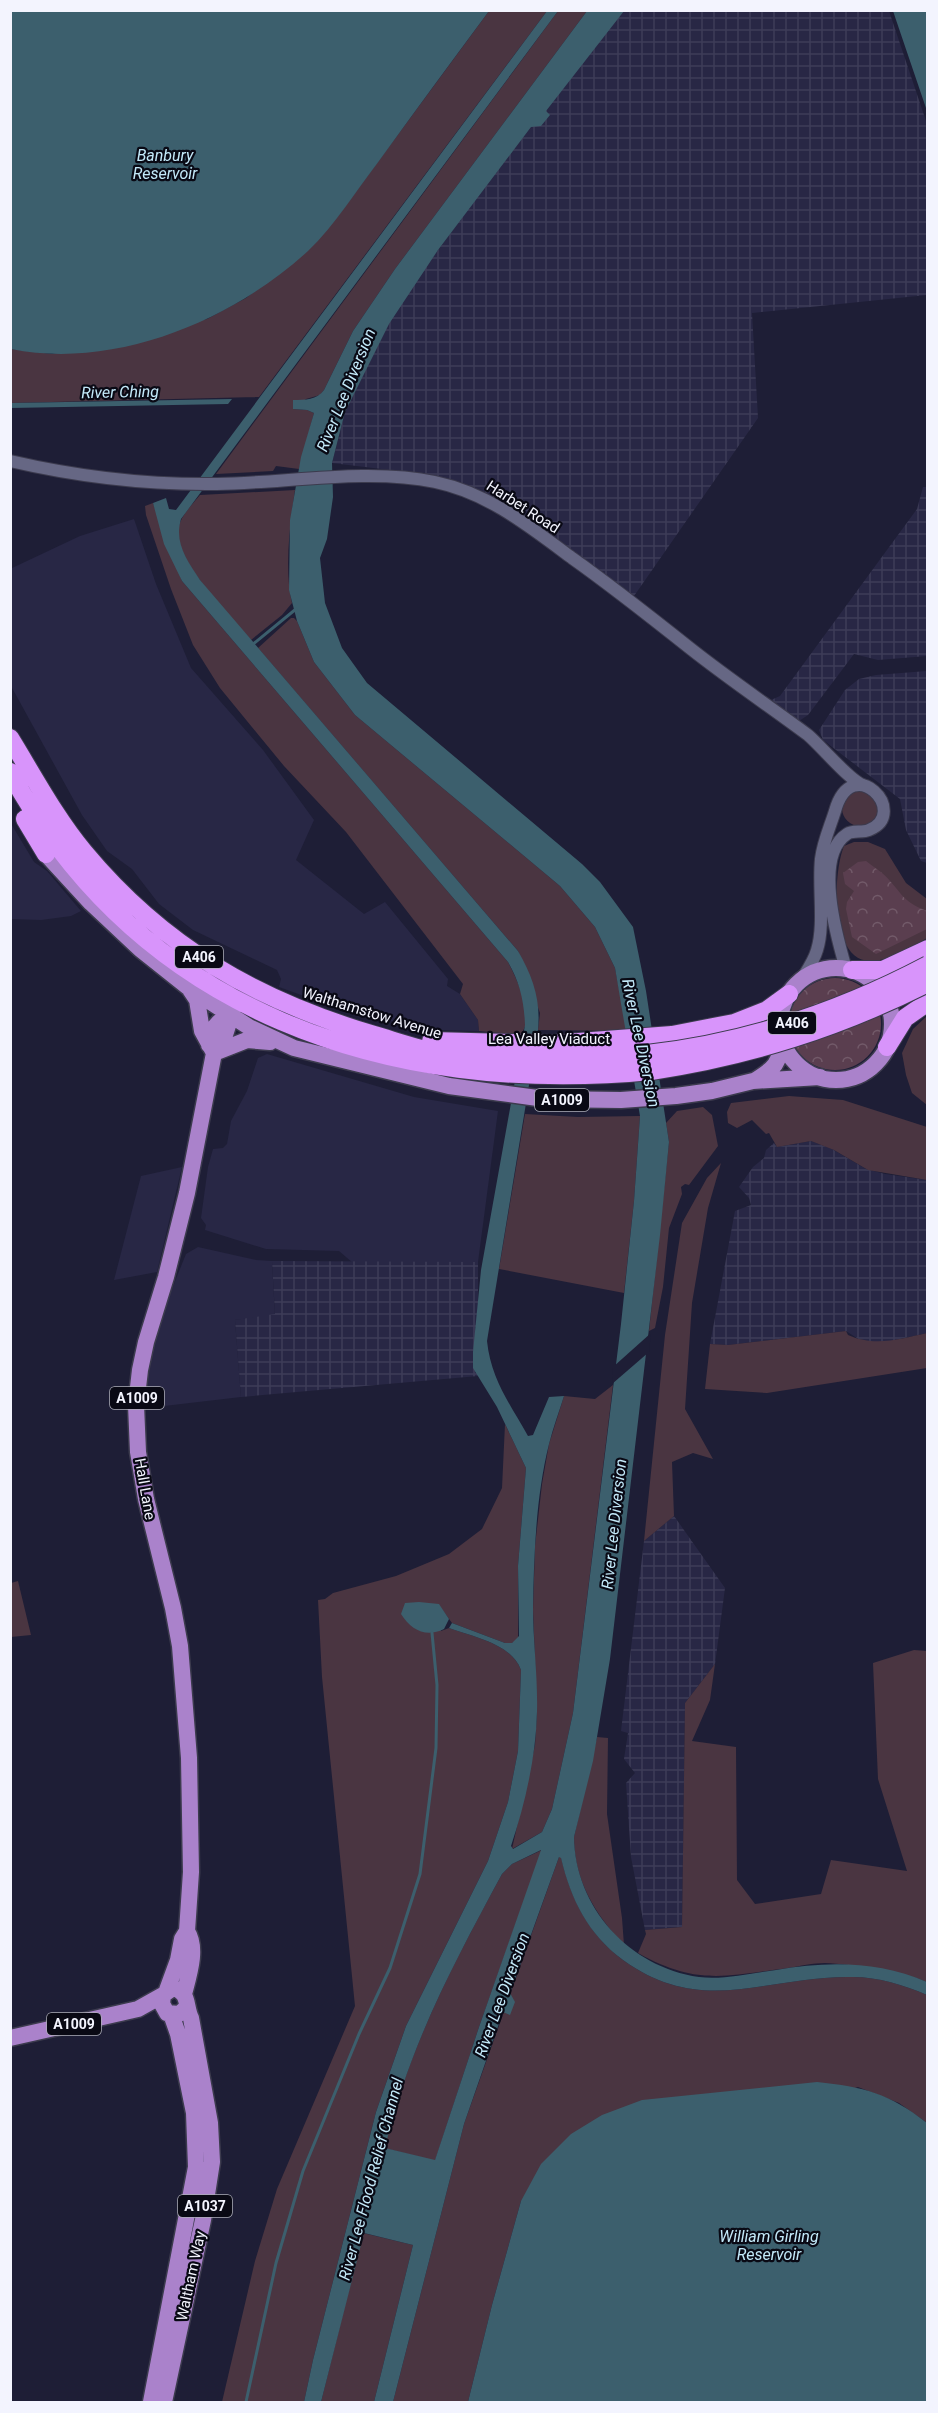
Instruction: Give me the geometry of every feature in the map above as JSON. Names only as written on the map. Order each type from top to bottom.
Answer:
[{"type":"highway","name":"Walthamstow Avenue","points":[[10,738],[53,810],[79,845],[110,881],[166,933],[244,984],[291,1007],[410,1047],[445,1062]]},
{"type":"highway","name":"A406","points":[[10,772],[28,804],[49,834],[90,886],[124,921],[189,971],[233,998],[314,1035],[392,1059],[445,1062],[500,1074],[565,1076],[623,1073],[693,1064],[744,1054],[805,1036],[855,1017],[927,983]]},
{"type":"highway","points":[[10,794],[46,854]]},
{"type":"highway","points":[[849,970],[883,970],[927,949]]},
{"type":"highway","name":"Lea Valley Viaduct","points":[[445,1062],[475,1057],[589,1059],[659,1053],[716,1043],[794,1022],[836,1007],[927,965]]},
{"type":"highway","name":"A406","points":[[445,1062],[511,1044],[591,1043],[696,1031],[734,1023],[757,1015],[794,988]]},
{"type":"highway","points":[[887,1047],[905,1018],[927,1002]]},
{"type":"main road","points":[[46,854],[91,903],[140,949],[189,988],[231,1013]]},
{"type":"main road","points":[[849,970],[872,981],[884,994],[890,1008],[892,1022],[887,1047],[880,1059],[869,1069],[852,1078],[839,1080],[820,1077],[797,1064],[787,1050],[782,1037],[781,1017],[794,988],[813,973],[821,971],[849,970]]},
{"type":"main road","points":[[176,976],[191,983],[249,1027],[294,1048]]},
{"type":"main road","points":[[189,988],[196,1000],[200,1026],[212,1049]]},
{"type":"main road","name":"A1009","points":[[231,1013],[343,1061]]},
{"type":"main road","name":"Hall Lane","points":[[165,1992],[178,1960],[182,1939],[187,1931],[191,1872],[191,1800],[180,1646],[146,1499],[138,1452],[136,1405],[146,1342],[166,1277],[187,1193],[212,1049],[210,1035],[218,1020],[231,1013]]},
{"type":"main road","name":"A1009","points":[[753,1081],[770,1071],[778,1062],[782,1037]]},
{"type":"main road","name":"A1009","points":[[212,1049],[247,1040],[258,1040],[343,1061],[445,1062],[545,1099],[621,1100],[676,1096],[712,1091],[753,1081],[820,1077]]},
{"type":"main road","name":"Hall Lane","points":[[177,2007],[191,1963],[192,1938],[187,1931]]},
{"type":"main road","points":[[165,1992],[177,1989],[177,2007]]},
{"type":"main road","name":"A1009","points":[[10,2038],[138,2009],[165,1992]]},
{"type":"main road","name":"A1009","points":[[138,2009],[159,2014],[177,2007]]},
{"type":"main road","name":"Waltham Way","points":[[151,2403],[162,2381],[185,2268],[194,2184],[196,2147],[194,2113],[178,2034],[177,2007]]},
{"type":"main road","name":"Waltham Way","points":[[162,2381],[164,2403]]},
{"type":"street","name":"Harbet Road","points":[[10,461],[73,474],[140,483],[216,484],[349,478],[432,481],[468,491],[484,498],[538,533],[624,595],[700,656],[808,735],[840,765],[855,783],[863,785]]},
{"type":"street","points":[[794,988],[818,949],[821,857],[843,789],[840,765]]},
{"type":"street","points":[[849,970],[829,896],[830,876],[832,858],[838,844],[850,832],[856,832],[871,830],[881,820],[884,812],[881,797],[870,787],[863,785],[854,786],[839,798],[836,809],[842,824],[856,832]]},
{"type":"shaded area","points":[[489,11],[547,11],[259,397],[11,403],[10,349],[52,354],[207,319],[246,298],[308,250],[338,216]]},
{"type":"shaded area","points":[[558,11],[587,11],[395,269],[353,331],[324,390],[320,395],[306,399],[293,409],[314,413],[299,469],[276,466],[273,471],[216,474]]},
{"type":"shaded area","points":[[614,11],[889,11],[927,124],[927,295],[752,313],[758,418],[634,596],[484,493],[431,475],[332,463],[345,412],[379,330]]},
{"type":"shaded area","points":[[923,487],[927,487],[927,656],[878,660],[854,654],[808,715],[799,721],[771,700],[780,696],[917,509]]},
{"type":"shaded area","points":[[295,490],[288,561],[292,603],[282,615],[251,640],[194,572],[179,542],[179,525],[200,495]]},
{"type":"shaded area","points":[[153,503],[182,581],[508,962],[520,988],[526,1009],[524,1028],[520,1035],[479,1031],[478,1020],[460,994],[463,984],[346,832],[284,766],[220,688],[193,645],[171,589],[146,515],[145,506]]},
{"type":"shaded area","points":[[134,519],[156,584],[191,668],[263,750],[314,820],[296,860],[364,914],[385,902],[448,979],[447,986],[460,994],[478,1020],[479,1031],[414,1027],[329,1005],[279,987],[281,979],[277,970],[193,930],[159,904],[132,869],[107,851],[82,815],[11,686],[10,569],[80,536]]},
{"type":"shaded area","points":[[291,618],[297,621],[314,662],[355,715],[560,886],[595,927],[615,968],[627,1031],[538,1030],[540,1013],[518,951],[258,648]]},
{"type":"shaded area","points":[[928,671],[927,863],[921,861],[906,830],[900,799],[823,740],[819,730],[845,690],[859,679],[876,675]]},
{"type":"shaded area","points":[[860,790],[873,795],[878,808],[873,821],[860,826],[847,821],[842,808],[847,795]]},
{"type":"shaded area","points":[[10,822],[34,862],[47,871],[81,911],[71,916],[41,920],[11,919]]},
{"type":"shaded area","points":[[854,842],[868,842],[885,849],[906,883],[927,899],[927,938],[900,953],[879,960],[871,961],[857,957],[848,947],[841,932],[837,894],[840,858],[844,846]]},
{"type":"shaded area","points":[[927,1016],[927,1105],[912,1093],[902,1053],[913,1029]]},
{"type":"shaded area","points":[[267,1054],[414,1097],[498,1111],[478,1262],[353,1263],[339,1251],[266,1249],[205,1230],[206,1225],[201,1218],[208,1167],[213,1149],[223,1148],[227,1144],[231,1121],[247,1091],[258,1058]]},
{"type":"shaded area","points":[[789,1096],[843,1100],[927,1127],[927,1180],[868,1170],[834,1150],[811,1141],[777,1147],[769,1133],[766,1134],[752,1120],[737,1128],[728,1123],[727,1112],[731,1103]]},
{"type":"shaded area","points":[[703,1107],[712,1115],[718,1146],[689,1185],[685,1184],[681,1187],[682,1194],[669,1228],[663,1287],[655,1328],[649,1331],[669,1142],[666,1123],[677,1111]]},
{"type":"shaded area","points":[[525,1114],[578,1117],[640,1116],[624,1293],[499,1269]]},
{"type":"shaded area","points":[[811,1141],[832,1149],[866,1169],[927,1180],[927,1333],[882,1343],[860,1340],[846,1331],[728,1345],[710,1344],[735,1211],[751,1205],[749,1198],[739,1187],[753,1167],[764,1158],[766,1150],[774,1143],[777,1147]]},
{"type":"shaded area","points":[[721,1163],[708,1208],[692,1303],[685,1409],[713,1459],[693,1453],[672,1462],[674,1516],[644,1541],[665,1335],[682,1223],[707,1178]]},
{"type":"shaded area","points":[[182,1167],[157,1272],[114,1280],[141,1176]]},
{"type":"shaded area","points":[[198,1247],[256,1260],[272,1261],[275,1315],[235,1320],[241,1397],[147,1408],[148,1376],[157,1326],[186,1254]]},
{"type":"shaded area","points":[[272,1261],[478,1262],[478,1376],[241,1397],[235,1320],[275,1314]]},
{"type":"shaded area","points":[[846,1331],[848,1335],[868,1341],[897,1339],[927,1333],[927,1368],[767,1393],[705,1389],[710,1344],[728,1345]]},
{"type":"shaded area","points":[[613,1385],[573,1713],[552,1809],[542,1832],[512,1849],[535,1745],[537,1712],[533,1609],[535,1546],[549,1444],[564,1396],[595,1399]]},
{"type":"shaded area","points":[[505,1424],[526,1468],[518,1566],[518,1640],[505,1643],[452,1623],[438,1604],[441,1631],[449,1628],[490,1642],[509,1653],[521,1670],[518,1751],[508,1802],[488,1861],[406,2026],[376,2112],[304,2402],[222,2402],[255,2261],[277,2189],[355,2006],[322,1677],[318,1600],[325,1599],[333,1593],[396,1576],[449,1554],[482,1529],[502,1488]]},
{"type":"shaded area","points":[[674,1516],[725,1588],[715,1664],[685,1703],[682,1927],[645,1930],[631,1857],[626,1783],[635,1773],[624,1759],[628,1733],[621,1731],[644,1541]]},
{"type":"shaded area","points":[[18,1581],[31,1635],[11,1637],[11,1583]]},
{"type":"shaded area","points":[[914,1650],[927,1651],[927,1982],[877,1969],[825,1963],[747,1974],[712,1976],[678,1970],[638,1953],[646,1934],[645,1930],[682,1927],[685,1703],[715,1664],[710,1700],[692,1741],[736,1747],[737,1880],[755,1904],[821,1894],[831,1860],[907,1871],[878,1779],[873,1663]]},
{"type":"shaded area","points":[[597,1737],[608,1738],[607,1814],[624,1945],[595,1909],[588,1896],[575,1853],[574,1837]]},
{"type":"shaded area","points":[[542,1850],[479,2027],[435,2161],[384,2148],[406,2075],[434,2007],[502,1874],[512,1864]]},
{"type":"shaded area","points":[[559,1857],[561,1857],[576,1901],[600,1939],[623,1960],[652,1977],[681,1987],[736,1990],[822,1978],[862,1977],[891,1982],[927,1995],[927,2123],[899,2103],[858,2087],[521,2201],[468,2402],[393,2402],[464,2124]]},
{"type":"shaded area","points":[[363,2233],[413,2245],[374,2402],[321,2402]]},
{"type":"green space","points":[[866,861],[882,873],[906,899],[927,911],[927,929],[876,954],[852,937],[846,909],[847,902],[854,891],[845,884],[843,873],[858,862]]},
{"type":"green space","points":[[835,978],[853,981],[868,991],[878,1006],[881,1024],[878,1042],[868,1057],[853,1067],[835,1070],[817,1067],[802,1057],[792,1042],[789,1024],[792,1006],[802,991],[817,981]]},
{"type":"water","name":"Banbury Reservoir","points":[[11,10],[489,11],[336,219],[308,251],[278,276],[244,299],[170,334],[130,346],[90,352],[50,354],[11,349]]},
{"type":"water","points":[[547,11],[558,11],[181,519],[179,528],[183,551],[200,580],[518,951],[535,989],[539,1019],[538,1030],[487,1341],[497,1379],[528,1436],[533,1435],[549,1397],[564,1396],[549,1444],[538,1504],[533,1607],[537,1686],[536,1729],[529,1780],[511,1846],[513,1849],[542,1832],[552,1809],[573,1713],[621,1324],[640,1116],[615,968],[595,927],[560,886],[355,715],[314,662],[297,621],[289,590],[290,520],[301,457],[314,413],[293,409],[293,400],[314,398],[324,390],[353,331],[395,269],[587,11],[624,11],[546,111],[550,115],[541,126],[531,127],[438,250],[389,324],[345,412],[332,463],[333,497],[327,539],[320,558],[325,603],[342,648],[367,683],[582,864],[600,882],[633,927],[646,991],[669,1142],[610,1659],[593,1761],[574,1837],[577,1863],[584,1887],[611,1930],[629,1947],[650,1961],[674,1971],[699,1977],[718,1978],[815,1965],[853,1965],[890,1970],[927,1982],[927,1995],[891,1982],[862,1977],[822,1978],[736,1990],[708,1990],[681,1987],[652,1977],[623,1960],[600,1939],[576,1902],[559,1857],[510,1993],[515,2002],[510,2015],[503,2012],[464,2124],[393,2402],[374,2402],[413,2245],[364,2233],[321,2402],[304,2402],[376,2112],[406,2026],[488,1861],[508,1802],[518,1751],[521,1670],[516,1661],[509,1653],[490,1642],[449,1628],[452,1623],[505,1643],[512,1643],[519,1636],[518,1566],[526,1468],[497,1407],[473,1368],[473,1352],[481,1270],[525,1025],[524,1008],[521,992],[508,962],[182,581],[164,544],[153,503],[166,498],[169,509],[176,510]],"holes":[[[541,1850],[435,2160],[385,2148],[395,2111],[420,2040],[466,1941],[502,1874],[512,1864]]]},
{"type":"water","points":[[893,11],[927,11],[927,111]]},
{"type":"water","points":[[232,399],[228,404],[10,408],[11,403]]},
{"type":"water","points":[[405,1603],[439,1604],[449,1619],[444,1629],[431,1633],[420,1631],[405,1620],[401,1614]]},
{"type":"water","name":"William Girling Reservoir","points":[[817,2082],[849,2086],[875,2093],[888,2098],[927,2123],[927,2402],[468,2402],[521,2201],[541,2164],[571,2134],[602,2115],[642,2100]]},
{"type":"pier","points":[[651,1333],[649,1352],[612,1384],[613,1367]]},
{"type":"waterway","points":[[252,645],[296,609]]},
{"type":"waterway","points":[[246,2402],[276,2263],[303,2171],[359,2034],[390,1968],[420,1874],[436,1748],[437,1685],[432,1633]]},
{"type":"water label","name":"River Lee Diversion","points":[[346,390]]},
{"type":"water label","name":"River Ching","points":[[120,392]]},
{"type":"water label","name":"River Lee Diversion","points":[[641,1043]]},
{"type":"water label","name":"River Lee Diversion","points":[[614,1524]]},
{"type":"water label","name":"River Lee Diversion","points":[[502,1995]]},
{"type":"water label","name":"River Lee Flood Relief Channel","points":[[371,2179]]}]
